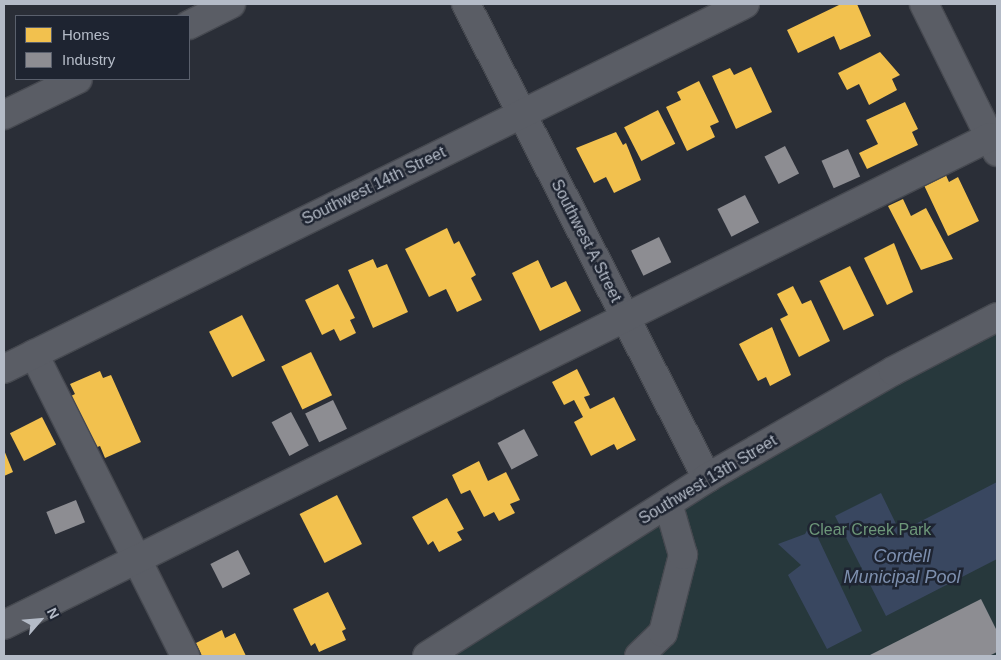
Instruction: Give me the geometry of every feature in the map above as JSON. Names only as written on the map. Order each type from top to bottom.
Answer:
[{"type":"street","points":[[190,24],[231,4]]},
{"type":"street","name":"Southwest A Street","points":[[466,4],[707,478]]},
{"type":"street","name":"Southwest 14th Street","points":[[4,369],[745,4]]},
{"type":"street","points":[[4,625],[138,563],[625,316],[994,145],[924,4]]},
{"type":"street","points":[[4,115],[76,80]]},
{"type":"street","name":"Southwest 13th Street","points":[[427,656],[707,478],[893,371],[997,317]]},
{"type":"street","points":[[34,354],[185,656]]},
{"type":"street","points":[[639,656],[663,633],[683,555],[668,503]]},
{"type":"green space","name":"Clear Creek Park","points":[[997,319],[997,656],[427,656]]},
{"type":"water","name":"Cordell Municipal Pool","points":[[997,482],[997,559],[886,616],[835,516],[881,493],[900,532]]},
{"type":"water","points":[[811,523],[862,631],[827,649],[788,575],[801,565],[778,544],[805,534]]},
{"type":"building: Homes","points":[[841,4],[857,4],[871,36],[840,50],[834,36],[798,53],[787,30]]},
{"type":"building: Homes","points":[[880,52],[900,75],[892,79],[897,90],[869,105],[859,84],[847,90],[838,73]]},
{"type":"building: Homes","points":[[751,67],[772,112],[736,129],[712,76],[730,68],[734,75]]},
{"type":"building: Homes","points":[[699,81],[719,122],[710,126],[715,137],[687,151],[666,107],[681,100],[677,92]]},
{"type":"building: Homes","points":[[905,102],[918,129],[912,132],[918,145],[867,169],[859,153],[878,144],[866,120]]},
{"type":"building: Homes","points":[[658,110],[675,144],[641,161],[624,127]]},
{"type":"building: Homes","points":[[616,132],[623,145],[626,143],[641,180],[614,193],[606,177],[594,183],[576,148]]},
{"type":"building: Homes","points":[[944,171],[949,182],[958,177],[979,221],[948,236],[922,181]]},
{"type":"building: Homes","points":[[903,199],[911,216],[926,208],[953,259],[921,270],[888,206]]},
{"type":"building: Homes","points":[[447,228],[454,244],[459,241],[476,275],[471,278],[482,300],[457,312],[446,289],[429,297],[405,249]]},
{"type":"building: Homes","points":[[894,243],[913,292],[887,305],[864,258]]},
{"type":"building: Homes","points":[[373,259],[377,268],[387,264],[408,312],[373,328],[348,270]]},
{"type":"building: Homes","points":[[538,260],[551,288],[566,281],[581,311],[540,331],[512,273]]},
{"type":"building: Homes","points":[[850,266],[874,315],[844,330],[819,281]]},
{"type":"building: Homes","points":[[338,284],[355,318],[350,320],[356,333],[340,341],[334,329],[322,335],[305,300]]},
{"type":"building: Homes","points":[[793,286],[802,304],[811,300],[830,341],[799,357],[780,319],[788,315],[777,294]]},
{"type":"building: Homes","points":[[242,315],[265,360],[232,377],[209,332]]},
{"type":"building: Homes","points":[[772,327],[791,375],[770,386],[766,377],[758,381],[739,344]]},
{"type":"building: Homes","points":[[311,352],[332,395],[302,410],[281,366]]},
{"type":"building: Homes","points":[[577,369],[590,395],[584,397],[590,409],[614,397],[636,440],[617,450],[614,444],[591,456],[574,422],[583,417],[574,400],[564,405],[552,382]]},
{"type":"building: Homes","points":[[100,371],[103,378],[111,375],[141,442],[105,458],[100,446],[92,449],[69,397],[75,394],[70,384]]},
{"type":"building: Homes","points":[[42,417],[56,445],[24,461],[10,433]]},
{"type":"building: Homes","points":[[4,450],[13,472],[4,476]]},
{"type":"building: Homes","points":[[479,461],[488,481],[506,472],[520,500],[510,504],[515,513],[499,521],[494,512],[484,517],[470,490],[461,494],[452,475]]},
{"type":"building: Homes","points":[[337,495],[362,544],[325,563],[300,514]]},
{"type":"building: Homes","points":[[447,498],[464,529],[457,532],[462,540],[439,552],[433,541],[428,545],[412,517]]},
{"type":"building: Homes","points":[[328,592],[346,629],[342,631],[346,640],[319,652],[315,643],[311,646],[293,609]]},
{"type":"building: Homes","points":[[222,630],[225,638],[235,633],[246,656],[202,656],[196,643]]},
{"type":"building: Industry","points":[[785,146],[799,174],[779,184],[765,156]]},
{"type":"building: Industry","points":[[848,149],[860,176],[834,188],[822,161]]},
{"type":"building: Industry","points":[[745,195],[759,223],[731,237],[717,209]]},
{"type":"building: Industry","points":[[659,237],[671,262],[643,276],[631,251]]},
{"type":"building: Industry","points":[[333,400],[347,429],[319,442],[305,414]]},
{"type":"building: Industry","points":[[291,412],[309,446],[289,456],[272,422]]},
{"type":"building: Industry","points":[[524,429],[538,455],[512,470],[498,443]]},
{"type":"building: Industry","points":[[76,500],[85,522],[55,534],[46,512]]},
{"type":"building: Industry","points":[[238,550],[250,574],[223,588],[210,564]]},
{"type":"building: Industry","points":[[981,599],[997,631],[997,652],[989,656],[868,656]]}]
